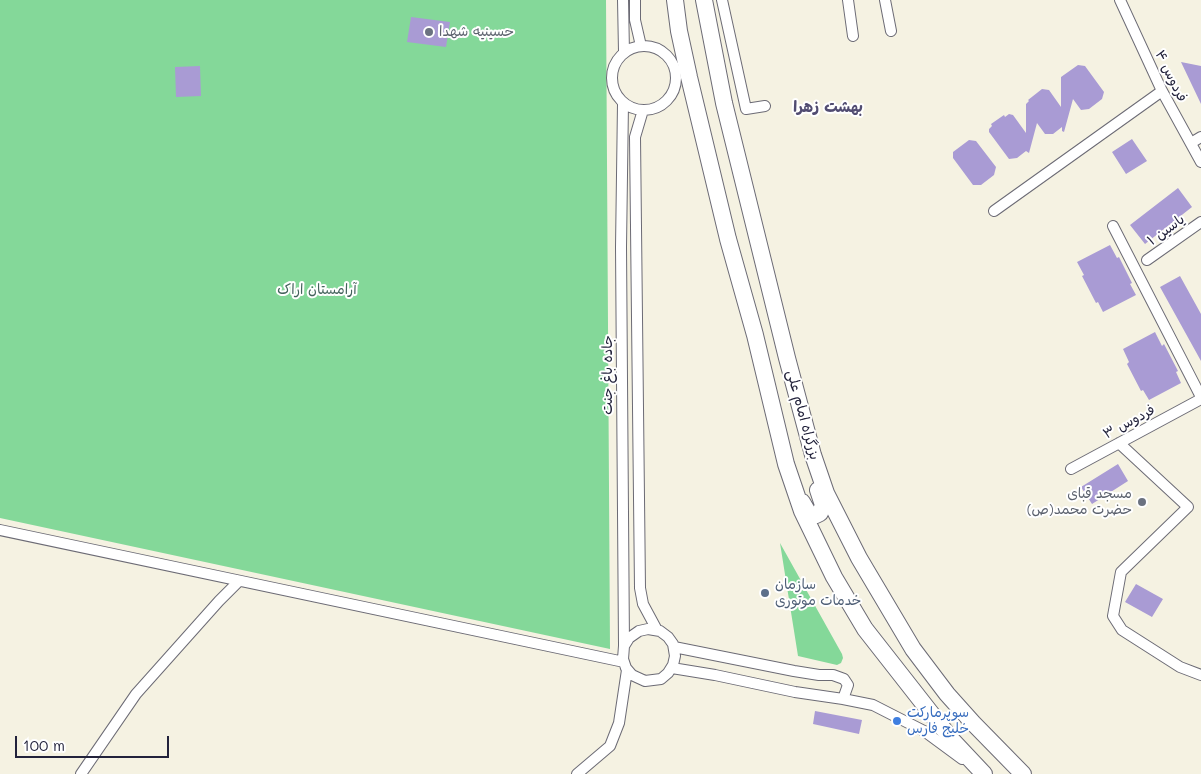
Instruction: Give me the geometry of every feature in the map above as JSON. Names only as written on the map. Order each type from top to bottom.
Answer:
[{"type":"highway","name":"بزرگراه امام علی","points":[[675,0],[679,31],[693,94],[728,239],[755,335],[793,489],[811,532],[850,605],[882,652],[937,722],[983,774]]},
{"type":"highway","name":"بزرگراه امام علی","points":[[704,0],[724,103],[787,358],[813,455],[826,493],[847,537],[913,649],[946,694],[1022,774]]},
{"type":"highway","points":[[786,464],[806,510],[810,515],[816,515],[820,513],[823,504],[815,475],[813,455]]},
{"type":"street","points":[[622,0],[624,52]]},
{"type":"street","points":[[635,0],[635,20],[642,46]]},
{"type":"street","points":[[722,0],[746,109],[765,106]]},
{"type":"street","points":[[848,0],[853,36]]},
{"type":"street","points":[[885,0],[891,32]]},
{"type":"street","name":"فردوس ۴","points":[[1120,0],[1162,91],[1201,162]]},
{"type":"street","points":[[642,46],[654,47],[664,53],[672,62],[676,77],[673,92],[666,102],[655,108],[644,110],[631,108],[624,103],[614,91],[612,76],[615,64],[624,52],[642,46]]},
{"type":"street","points":[[994,211],[1162,91]]},
{"type":"street","name":"جاده باغ جنت","points":[[624,103],[621,247],[624,646]]},
{"type":"street","name":"جاده باغ جنت","points":[[644,110],[635,137],[640,588],[643,604],[657,630]]},
{"type":"street","points":[[1191,143],[1201,137]]},
{"type":"street","name":"یاسین ۱","points":[[1147,260],[1201,222]]},
{"type":"street","points":[[1113,226],[1201,398]]},
{"type":"street","name":"فردوس ۳","points":[[1071,469],[1201,398]]},
{"type":"street","points":[[622,408],[637,408]]},
{"type":"street","points":[[1119,443],[1188,507],[1121,572],[1113,616],[1122,630],[1180,667],[1201,675]]},
{"type":"street","points":[[0,530],[626,666],[639,680],[652,681],[663,677],[672,668],[675,656],[674,647],[668,637],[657,630],[639,631],[629,638],[624,646],[626,666],[619,723],[610,746],[577,774]]},
{"type":"street","points":[[80,774],[136,694],[239,581]]},
{"type":"street","points":[[674,647],[794,671],[833,675],[844,679],[848,684],[843,699]]},
{"type":"street","points":[[672,668],[872,706],[924,731],[983,774]]},
{"type":"green space","name":"آرامستان اراک","points":[[0,0],[606,0],[610,649],[0,518]]},
{"type":"green space","points":[[780,543],[842,654],[841,663],[837,665],[798,656]]},
{"type":"building","name":"حسینیه شهدا","points":[[411,17],[450,22],[446,47],[407,42]]},
{"type":"building","points":[[1181,62],[1201,66],[1201,104]]},
{"type":"building","points":[[1078,65],[1085,66],[1104,92],[1102,99],[1089,109],[1081,110],[1073,99],[1064,132],[1062,127],[1053,134],[1045,134],[1037,123],[1029,153],[1026,151],[1017,158],[1009,159],[989,132],[991,124],[1004,115],[1005,117],[1009,114],[1013,115],[1026,133],[1026,104],[1028,100],[1042,89],[1049,90],[1061,107],[1061,77]]},
{"type":"building","points":[[200,66],[201,96],[176,97],[175,67]]},
{"type":"building","points":[[1132,139],[1147,161],[1126,174],[1112,152]]},
{"type":"building","points":[[969,140],[976,141],[996,167],[994,175],[981,185],[973,185],[953,158],[953,152]]},
{"type":"building","points":[[1178,188],[1192,207],[1145,244],[1130,225]]},
{"type":"building","points":[[1110,245],[1117,258],[1119,257],[1136,295],[1103,312],[1098,302],[1096,303],[1077,262]]},
{"type":"building","points":[[1180,276],[1201,314],[1201,361],[1160,287]]},
{"type":"building","points":[[1155,332],[1162,346],[1164,344],[1178,371],[1176,372],[1181,383],[1149,400],[1143,390],[1141,391],[1127,364],[1129,362],[1123,349]]},
{"type":"building","points":[[1118,464],[1128,481],[1092,504],[1081,487]]},
{"type":"building","points":[[1136,584],[1163,599],[1152,617],[1125,602]]},
{"type":"building","points":[[815,711],[862,720],[859,734],[813,724]]},
{"type":"place","name":"حسینیه شهدا","points":[[429,32]]},
{"type":"place","name":"مسجد قبای حضرت محمد‌(ص)","points":[[1142,502]]},
{"type":"place","name":"سازمان خدمات موتوری","points":[[765,593]]},
{"type":"place","name":"سوپرمارکت خلیج فارس","points":[[897,721]]},
{"type":"district","name":"بهشت زهرا","points":[[828,107]]}]
